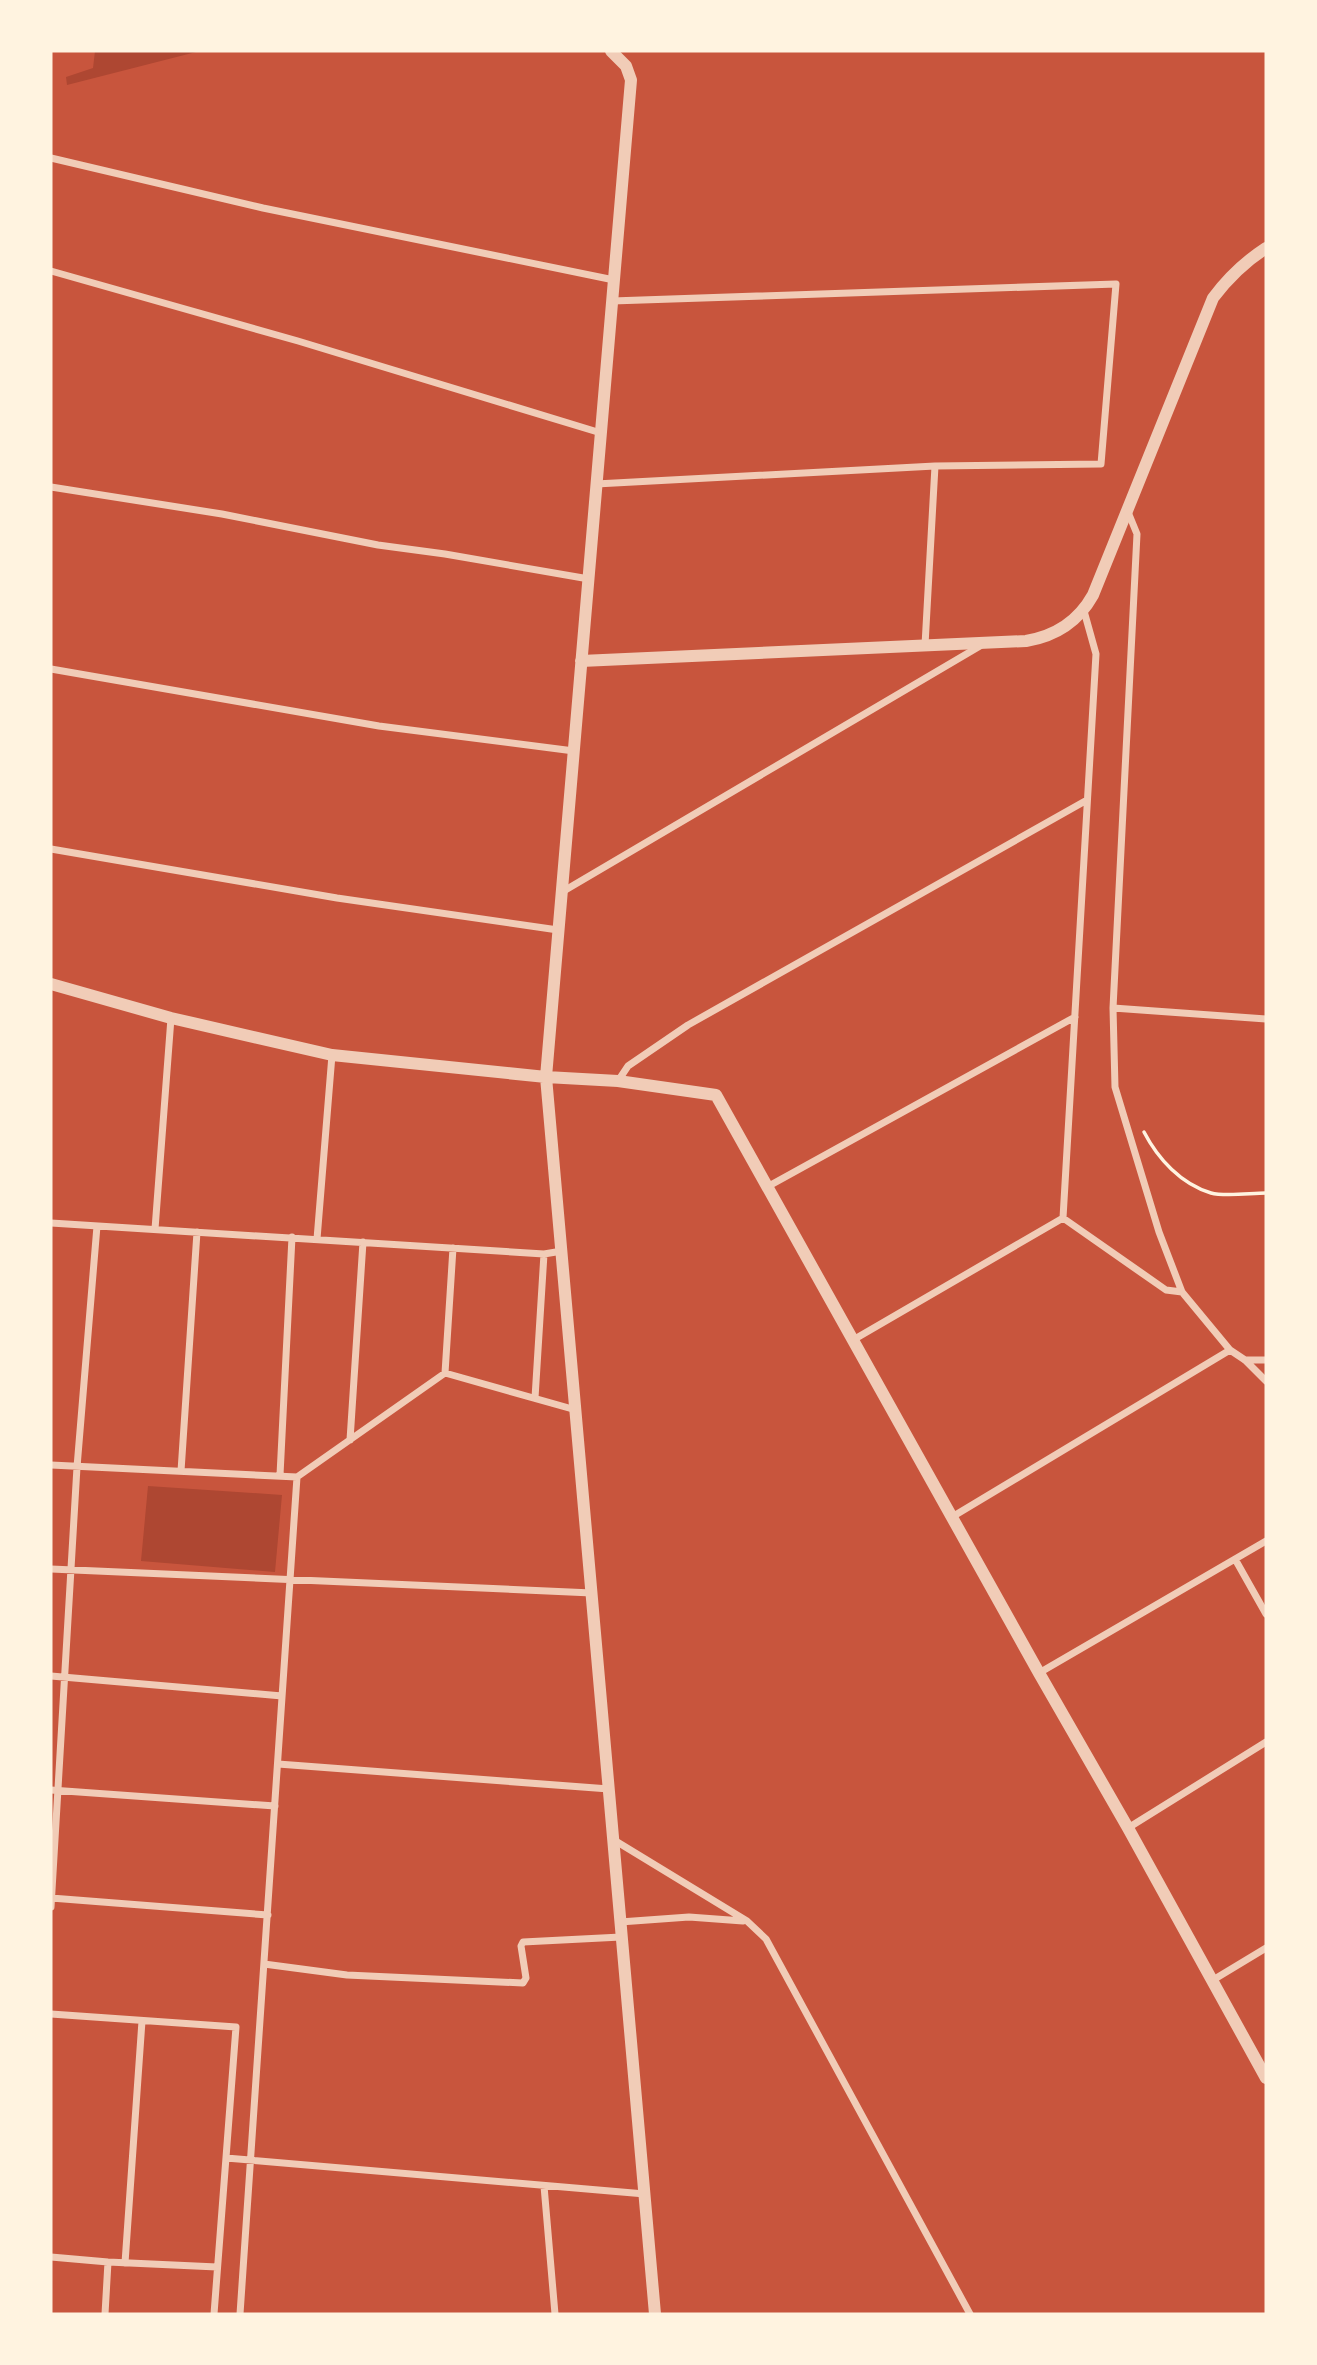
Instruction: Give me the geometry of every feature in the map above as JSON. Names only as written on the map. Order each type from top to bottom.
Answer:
[{"type":"street","points":[[611,51],[626,66],[631,80],[546,1077],[655,2314]]},
{"type":"street","points":[[51,159],[263,208],[614,280]]},
{"type":"street","points":[[582,661],[1046,638],[1074,621],[1084,611],[1128,512],[1213,298],[1252,257],[1266,248]]},
{"type":"street","points":[[51,271],[298,341],[601,433]]},
{"type":"street","points":[[597,484],[935,466],[1101,464],[1116,284],[612,302]]},
{"type":"street","points":[[925,645],[935,466]]},
{"type":"street","points":[[51,487],[222,514],[378,545],[589,579]]},
{"type":"street","points":[[1128,512],[1137,534],[1113,1007],[1112,1059],[1115,1087],[1158,1232],[1182,1292],[1230,1350],[1245,1360],[1266,1381]]},
{"type":"street","points":[[1063,1218],[1096,654],[1084,611]]},
{"type":"street","points":[[562,892],[987,642]]},
{"type":"street","points":[[51,668],[379,726],[574,751]]},
{"type":"street","points":[[618,1081],[628,1066],[688,1025],[1087,800]]},
{"type":"street","points":[[51,849],[337,898],[558,930]]},
{"type":"street","points":[[51,984],[172,1018],[332,1055],[546,1077],[618,1081],[716,1096],[1266,2078]]},
{"type":"street","points":[[1113,1007],[1266,1019]]},
{"type":"street","points":[[767,1187],[1074,1017]]},
{"type":"street","points":[[155,1229],[172,1018]]},
{"type":"street","points":[[317,1239],[332,1055]]},
{"type":"street","points":[[1063,1218],[1166,1290],[1182,1292]]},
{"type":"street","points":[[853,1340],[1063,1218]]},
{"type":"street","points":[[51,1223],[544,1254],[562,1251]]},
{"type":"street","points":[[51,1907],[54,1790],[65,1676],[77,1467],[97,1226]]},
{"type":"street","points":[[181,1471],[197,1232]]},
{"type":"street","points":[[280,1475],[292,1237]]},
{"type":"street","points":[[350,1440],[363,1242]]},
{"type":"street","points":[[445,1373],[453,1248]]},
{"type":"street","points":[[535,1398],[544,1254]]},
{"type":"street","points":[[952,1517],[1230,1350]]},
{"type":"street","points":[[1245,1360],[1266,1360]]},
{"type":"street","points":[[445,1373],[576,1410]]},
{"type":"street","points":[[51,1465],[298,1477],[445,1373]]},
{"type":"street","points":[[240,2314],[298,1477]]},
{"type":"street","points":[[1039,1672],[1266,1541]]},
{"type":"street","points":[[1235,1559],[1266,1614]]},
{"type":"street","points":[[51,1569],[592,1593]]},
{"type":"street","points":[[51,1676],[282,1696]]},
{"type":"street","points":[[1128,1828],[1266,1742]]},
{"type":"street","points":[[278,1764],[609,1789]]},
{"type":"street","points":[[54,1790],[275,1806]]},
{"type":"street","points":[[614,1840],[747,1921],[766,1939],[970,2314]]},
{"type":"street","points":[[51,1898],[268,1915]]},
{"type":"street","points":[[620,1922],[689,1917],[747,1921]]},
{"type":"street","points":[[264,1964],[347,1975],[523,1983],[526,1978],[521,1946],[523,1942],[621,1937]]},
{"type":"street","points":[[1213,1980],[1266,1948]]},
{"type":"street","points":[[51,2014],[236,2026],[214,2314]]},
{"type":"street","points":[[125,2263],[142,2021]]},
{"type":"street","points":[[226,2158],[645,2194]]},
{"type":"street","points":[[544,2186],[555,2314]]},
{"type":"street","points":[[51,2257],[217,2267]]},
{"type":"street","points":[[105,2314],[108,2262]]},
{"type":"path","points":[[1143,1129],[1167,1167],[1195,1185],[1213,1193],[1266,1193]]},
{"type":"shaded area","points":[[95,51],[200,51],[67,85],[66,77],[93,68]]},
{"type":"shaded area","points":[[148,1486],[282,1495],[275,1572],[141,1561]]}]
